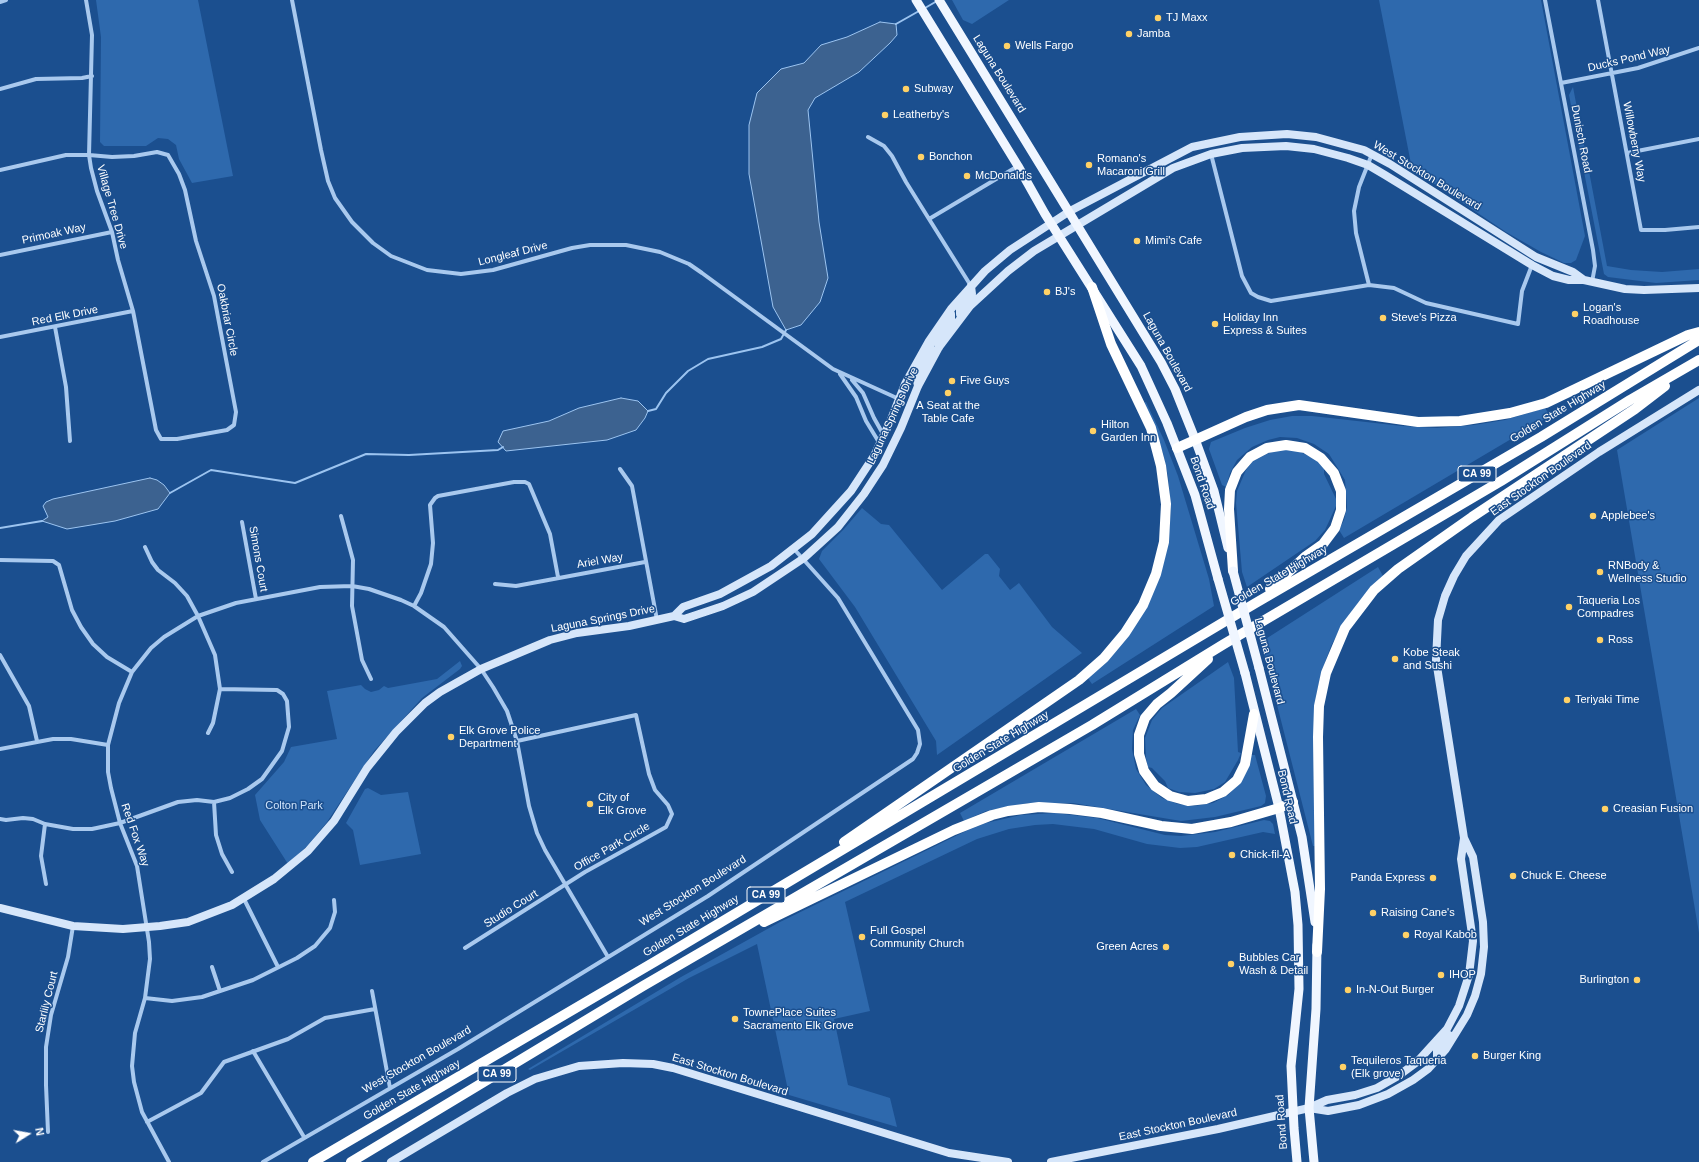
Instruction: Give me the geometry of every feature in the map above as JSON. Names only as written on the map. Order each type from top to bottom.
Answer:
[{"type":"highway","points":[[771,893],[1079,680],[1113,648],[1125,633],[1143,605],[1156,574],[1164,542],[1166,504],[1161,466],[1151,428],[1111,344],[1092,287]]},
{"type":"highway","points":[[1177,448],[1195,439],[1266,410],[1299,405],[1418,422],[1460,420],[1510,413],[1546,403],[1688,335],[1699,332]]},
{"type":"highway","name":"Golden State Highway","points":[[313,1162],[771,893],[1254,604],[1540,437],[1699,340]]},
{"type":"highway","points":[[1317,952],[1320,921],[1319,706],[1326,673],[1345,628],[1374,590],[1398,569],[1472,517],[1635,409],[1696,361]]},
{"type":"highway","name":"CA 99","points":[[350,1162],[738,930],[1092,725],[1224,644],[1501,481],[1630,400],[1696,361]]},
{"type":"highway","points":[[1233,571],[1229,509],[1230,490],[1237,472],[1250,457],[1267,448],[1286,445],[1305,448],[1322,458],[1334,473],[1341,491],[1341,510],[1335,528],[1323,544],[1306,556],[1254,604]]},
{"type":"highway","points":[[1224,644],[1171,694],[1157,704],[1146,718],[1139,735],[1138,754],[1144,771],[1155,786],[1170,796],[1188,801],[1206,800],[1223,792],[1236,780],[1245,764],[1254,714]]},
{"type":"highway","points":[[738,930],[758,925],[960,827],[992,815],[1008,811],[1039,807],[1076,810],[1102,813],[1180,829],[1202,828],[1216,825],[1279,808],[1293,802]]},
{"type":"main road","points":[[916,0],[1018,166],[1059,237],[1141,366],[1155,394],[1177,448]]},
{"type":"main road","name":"Laguna Boulevard","points":[[939,0],[1079,225],[1161,362],[1175,389],[1216,498],[1233,571],[1293,802]]},
{"type":"main road","name":"Bond Road","points":[[1177,448],[1204,525],[1245,673],[1254,714],[1279,808],[1292,879],[1298,925],[1299,989],[1292,1066],[1293,1112],[1297,1162]]},
{"type":"main road","name":"Bond Road","points":[[1293,802],[1302,837],[1312,895],[1317,952],[1309,1108],[1314,1162]]},
{"type":"street","points":[[0,2],[6,0]]},
{"type":"street","name":"Village Tree Drive","points":[[86,0],[92,35],[90,155],[97,191],[112,232],[118,260],[133,311],[144,368]]},
{"type":"street","name":"Longleaf Drive","points":[[292,0],[328,181],[335,198],[352,222],[373,243],[391,256],[427,270],[466,273],[493,270],[572,248],[590,245],[610,244],[642,247],[660,252],[689,264],[840,373],[899,399]]},
{"type":"street","name":"Dunisch Road","points":[[1545,0],[1593,250],[1595,266],[1588,281]]},
{"type":"street","name":"Willowberry Way","points":[[1598,0],[1641,230],[1665,230],[1699,227]]},
{"type":"street","name":"Ducks Pond Way","points":[[1561,83],[1663,61],[1699,48]]},
{"type":"street","points":[[0,88],[36,79],[82,78],[92,76]]},
{"type":"street","name":"West Stockton Boulevard","points":[[1070,211],[1168,158],[1192,147],[1224,139],[1263,134],[1288,134],[1316,138],[1372,154],[1536,257],[1573,272],[1588,281]]},
{"type":"street","points":[[868,137],[884,146],[892,156],[906,182],[971,286],[973,292],[960,309],[959,318]]},
{"type":"street","points":[[1627,153],[1699,139]]},
{"type":"street","name":"West Stockton Boulevard","points":[[1079,225],[1173,168],[1211,154],[1242,148],[1301,147],[1348,158],[1368,165],[1532,265],[1553,276],[1569,280],[1588,281],[1644,290],[1699,288]]},
{"type":"street","name":"Oakbriar Circle","points":[[90,155],[141,156],[158,152],[168,155],[179,174],[186,190],[198,249],[205,265],[214,296],[236,412],[234,425],[228,430],[201,436],[160,439],[156,430],[144,368]]},
{"type":"street","points":[[1211,154],[1240,269],[1247,287],[1251,293],[1258,297],[1271,301],[1369,285],[1394,288],[1426,303],[1518,324],[1522,291],[1532,265]]},
{"type":"street","points":[[1369,285],[1354,223],[1355,200],[1372,154]]},
{"type":"street","points":[[0,170],[62,155],[90,155]]},
{"type":"street","points":[[929,219],[1018,166]]},
{"type":"street","name":"Laguna Springs Drive","points":[[674,616],[683,607],[720,594],[753,577],[794,549],[828,518],[846,497],[880,444],[917,361],[931,337],[951,309],[971,286],[1010,250],[1070,211]]},
{"type":"street","name":"Laguna Springs Drive","points":[[0,908],[73,926],[105,929],[147,928],[188,922],[232,905],[244,899],[274,879],[308,851],[334,821],[367,768],[406,722],[440,692],[481,669],[550,640],[576,633],[629,626],[674,616],[684,619],[723,606],[765,585],[804,558],[838,527],[875,478],[901,428],[918,386],[939,347],[959,318],[978,298],[1008,271],[1034,251],[1079,225]]},
{"type":"street","name":"Primoak Way","points":[[0,255],[112,232]]},
{"type":"street","points":[[939,347],[938,339],[951,319],[951,309]]},
{"type":"street","name":"Red Elk Drive","points":[[0,337],[133,311]]},
{"type":"street","points":[[55,327],[66,387],[70,441]]},
{"type":"street","points":[[918,386],[916,375],[932,346],[931,337]]},
{"type":"street","name":"Longleaf Drive","points":[[840,373],[856,397],[866,421],[880,444]]},
{"type":"street","name":"Longleaf Drive","points":[[851,378],[863,393],[884,436]]},
{"type":"street","name":"East Stockton Boulevard","points":[[1309,1108],[1328,1111],[1374,1100],[1401,1088],[1424,1072],[1437,1060],[1468,1015],[1475,996],[1482,966],[1484,935],[1481,908],[1473,857],[1464,838],[1436,654],[1440,614],[1454,576],[1466,556],[1499,520],[1599,452],[1699,390]]},
{"type":"street","points":[[620,469],[632,486],[657,620]]},
{"type":"street","points":[[414,606],[423,589],[431,564],[433,543],[430,505],[434,498],[438,496],[514,482],[525,482],[528,484],[550,534],[558,577]]},
{"type":"street","points":[[341,516],[353,560],[352,606],[362,660],[371,679]]},
{"type":"street","name":"Simons Court","points":[[242,522],[256,599]]},
{"type":"street","points":[[145,547],[152,562],[158,570],[181,588],[198,616],[212,646],[219,676],[220,689],[212,723],[208,733]]},
{"type":"street","name":"West Stockton Boulevard","points":[[263,1162],[390,1088],[728,883],[909,762],[917,753],[920,744],[918,730],[849,615],[838,598],[804,558],[794,549]]},
{"type":"street","points":[[0,560],[57,562],[62,569],[72,610],[81,627],[93,644],[108,657],[132,672]]},
{"type":"street","name":"Ariel Way","points":[[495,584],[516,586],[645,562]]},
{"type":"street","name":"Red Fox Way","points":[[169,1162],[147,1122],[137,1097],[132,1066],[135,1033],[144,998],[150,959],[147,928],[137,866],[120,823],[108,772],[108,745],[119,703],[132,672],[151,648],[164,636],[198,616],[218,608],[256,599],[320,587],[352,586],[386,594],[414,606],[444,627],[481,669],[493,686],[507,711],[517,741],[529,806],[537,832],[545,850],[608,957]]},
{"type":"street","points":[[0,655],[29,706],[37,741]]},
{"type":"street","points":[[0,819],[33,819],[45,824],[83,830],[101,828],[120,823],[178,802],[197,800],[214,802],[239,794],[262,779],[280,755],[286,742],[289,727],[288,705],[281,691],[220,689]]},
{"type":"street","name":"Office Park Circle","points":[[517,741],[636,716],[649,774],[655,790],[668,805],[672,814],[666,826],[585,872],[567,885]]},
{"type":"street","points":[[0,749],[37,741],[71,739],[108,745]]},
{"type":"street","points":[[214,802],[216,835],[222,854],[232,872]]},
{"type":"street","points":[[45,824],[41,856],[46,884]]},
{"type":"street","name":"East Stockton Boulevard","points":[[1051,1162],[1218,1129],[1309,1108],[1327,1100],[1367,1092],[1398,1076],[1417,1062],[1436,1043],[1447,1029],[1459,1006],[1469,975],[1473,940],[1461,859],[1464,838]]},
{"type":"street","name":"Studio Court","points":[[465,948],[567,885]]},
{"type":"street","points":[[244,899],[278,967]]},
{"type":"street","points":[[144,998],[162,1001],[183,1001],[253,980],[297,958],[315,946],[326,934],[334,919],[334,900]]},
{"type":"street","name":"Starlily Court","points":[[48,1132],[46,1047],[52,1015],[68,958],[73,926]]},
{"type":"street","points":[[212,967],[220,991]]},
{"type":"street","points":[[372,991],[390,1088]]},
{"type":"street","points":[[1437,1060],[1437,1050],[1461,1016],[1462,1011],[1459,1006]]},
{"type":"street","points":[[147,1122],[201,1093],[224,1062],[288,1038],[325,1018],[375,1009]]},
{"type":"street","points":[[253,1051],[304,1137]]},
{"type":"street","name":"East Stockton Boulevard","points":[[391,1162],[507,1093],[535,1079],[579,1066],[630,1063],[673,1068],[949,1154],[1008,1162]]},
{"type":"green space","points":[[96,0],[198,0],[233,176],[192,183],[179,159],[176,145],[168,139],[158,138],[146,146],[104,146],[100,142],[101,37]]},
{"type":"green space","points":[[952,0],[1009,0],[972,24],[963,20]]},
{"type":"green space","points":[[1379,0],[1541,0],[1585,236],[1576,260],[1571,263],[1564,263],[1541,252],[1506,232],[1412,169]]},
{"type":"green space","points":[[1573,87],[1607,266],[1631,270],[1662,272],[1699,269],[1699,280],[1656,283],[1608,277],[1604,274],[1569,95]]},
{"type":"green space","points":[[1699,398],[1699,933],[1617,450]]},
{"type":"green space","points":[[1146,402],[1164,440],[1178,476],[1209,579],[1214,606],[1092,684],[1087,677],[1128,636],[1168,542],[1171,510],[1168,476],[1163,453],[1144,403]]},
{"type":"green space","points":[[1545,408],[1550,416],[1344,538],[1339,530],[1344,520],[1347,507],[1345,480],[1329,454],[1314,444],[1297,438],[1280,437],[1268,440],[1252,447],[1237,460],[1230,473],[1226,487],[1222,485],[1209,449],[1211,442],[1245,428],[1270,420],[1292,416],[1312,416],[1402,426],[1437,428],[1474,425],[1505,420]]},
{"type":"green space","points":[[1284,449],[1296,450],[1317,460],[1324,468],[1324,474],[1336,499],[1336,506],[1325,530],[1315,541],[1247,587],[1242,572],[1236,503],[1237,491],[1246,470],[1253,461],[1273,451]]},
{"type":"green space","points":[[862,508],[881,524],[889,525],[942,590],[985,554],[988,554],[1000,569],[999,576],[1010,590],[1019,583],[1052,627],[1082,653],[937,755],[936,741],[855,607],[819,559],[822,551]]},
{"type":"green space","points":[[1378,567],[1383,576],[1358,603],[1342,625],[1331,646],[1321,673],[1316,696],[1314,718],[1315,846],[1313,846],[1261,642]]},
{"type":"green space","name":"Colton Park","points":[[460,661],[462,666],[460,669],[422,698],[374,751],[327,822],[308,845],[288,864],[260,820],[255,795],[284,762],[291,747],[337,739],[327,691],[361,685],[371,692],[379,690],[384,686],[388,688],[437,679]]},
{"type":"green space","points":[[1228,662],[1234,678],[1238,752],[1241,753],[1238,760],[1225,782],[1214,789],[1195,793],[1179,792],[1168,788],[1165,781],[1152,768],[1148,767],[1145,738],[1152,720],[1162,708]]},
{"type":"green space","points":[[1136,709],[1140,715],[1133,730],[1132,749],[1136,769],[1146,785],[1162,798],[1178,804],[1194,806],[1213,803],[1228,795],[1240,782],[1251,755],[1255,755],[1266,796],[1265,803],[1261,806],[1215,817],[1181,821],[1073,803],[1028,803],[986,811],[964,821],[960,813]]},
{"type":"green space","points":[[368,788],[381,795],[408,792],[421,854],[360,865],[353,830],[346,823],[365,789]]},
{"type":"green space","points":[[1055,813],[1097,818],[1165,835],[1181,836],[1215,832],[1264,820],[1270,821],[1273,824],[1275,834],[1263,832],[1197,847],[1180,848],[1147,844],[1094,829],[1053,824],[1009,829],[977,839],[845,902],[870,1011],[834,1019],[848,1085],[890,1098],[897,1127],[789,1095],[757,944],[689,978],[530,1070],[528,1069],[681,977],[780,922],[968,830],[986,823],[1021,815]]},
{"type":"shaded area","points":[[880,22],[896,24],[897,35],[859,72],[815,98],[808,110],[819,222],[828,278],[820,302],[801,325],[786,330],[773,307],[749,174],[749,125],[757,93],[781,69],[804,63],[821,45],[847,37]]},
{"type":"shaded area","points":[[621,398],[638,401],[648,411],[645,418],[636,430],[607,440],[506,451],[498,442],[503,431],[549,421],[579,408]]},
{"type":"shaded area","points":[[150,478],[157,480],[164,485],[170,493],[158,509],[115,521],[67,529],[42,521],[48,517],[43,506],[46,502],[53,499]]},
{"type":"waterway","points":[[925,8],[937,1]]},
{"type":"waterway","points":[[896,24],[919,11]]},
{"type":"waterway","points":[[648,411],[656,409],[666,393],[688,371],[708,359],[762,347],[781,339],[786,330]]},
{"type":"waterway","points":[[170,493],[211,470],[295,483],[366,454],[409,455],[498,450],[503,447]]},
{"type":"waterway","points":[[0,528],[42,521]]},
{"type":"place","name":"TJ Maxx","points":[[1158,18]]},
{"type":"place","name":"Jamba","points":[[1129,34]]},
{"type":"place","name":"Wells Fargo","points":[[1007,46]]},
{"type":"place","name":"Subway","points":[[906,89]]},
{"type":"place","name":"Leatherby's","points":[[885,115]]},
{"type":"place","name":"Bonchon","points":[[921,157]]},
{"type":"place","name":"Romano's Macaroni Grill","points":[[1089,165]]},
{"type":"place","name":"McDonald's","points":[[967,176]]},
{"type":"place","name":"Mimi's Cafe","points":[[1137,241]]},
{"type":"place","name":"BJ's","points":[[1047,292]]},
{"type":"place","name":"Logan's Roadhouse","points":[[1575,314]]},
{"type":"place","name":"Steve's Pizza","points":[[1383,318]]},
{"type":"place","name":"Holiday Inn Express & Suites","points":[[1215,324]]},
{"type":"place","name":"Five Guys","points":[[952,381]]},
{"type":"place","name":"A Seat at the Table Cafe","points":[[948,393]]},
{"type":"place","name":"Hilton Garden Inn","points":[[1093,431]]},
{"type":"place","name":"Applebee's","points":[[1593,516]]},
{"type":"place","name":"RNBody & Wellness Studio","points":[[1600,572]]},
{"type":"place","name":"Taqueria Los Compadres","points":[[1569,607]]},
{"type":"place","name":"Ross","points":[[1600,640]]},
{"type":"place","name":"Kobe Steak and Sushi","points":[[1395,659]]},
{"type":"place","name":"Teriyaki Time","points":[[1567,700]]},
{"type":"place","name":"Elk Grove Police Department","points":[[451,737]]},
{"type":"place","name":"City of Elk Grove","points":[[590,804]]},
{"type":"place","name":"Creasian Fusion","points":[[1605,809]]},
{"type":"place","name":"Chick-fil-A","points":[[1232,855]]},
{"type":"place","name":"Chuck E. Cheese","points":[[1513,876]]},
{"type":"place","name":"Panda Express","points":[[1433,878]]},
{"type":"place","name":"Raising Cane's","points":[[1373,913]]},
{"type":"place","name":"Royal Kabob","points":[[1406,935]]},
{"type":"place","name":"Full Gospel Community Church","points":[[862,937]]},
{"type":"place","name":"Green Acres","points":[[1166,947]]},
{"type":"place","name":"Bubbles Car Wash & Detail","points":[[1231,964]]},
{"type":"place","name":"IHOP","points":[[1441,975]]},
{"type":"place","name":"Burlington","points":[[1637,980]]},
{"type":"place","name":"In-N-Out Burger","points":[[1348,990]]},
{"type":"place","name":"TownePlace Suites Sacramento Elk Grove","points":[[735,1019]]},
{"type":"place","name":"Burger King","points":[[1475,1056]]},
{"type":"place","name":"Tequileros Taqueria (Elk grove)","points":[[1343,1067]]}]
